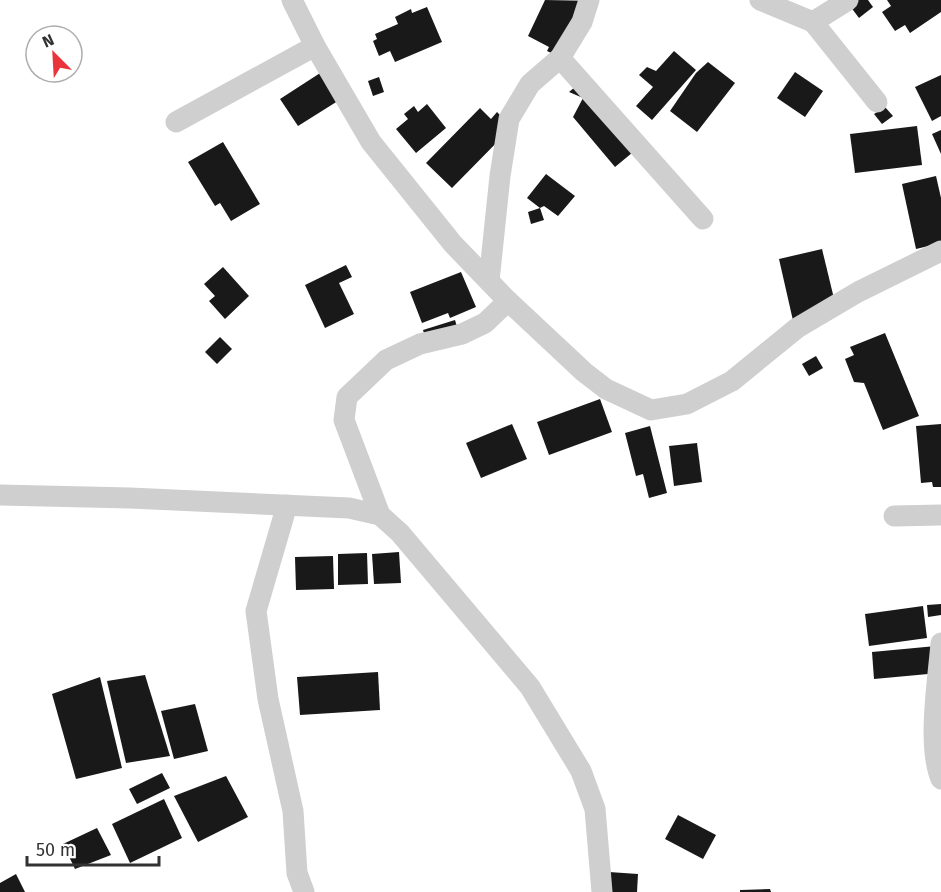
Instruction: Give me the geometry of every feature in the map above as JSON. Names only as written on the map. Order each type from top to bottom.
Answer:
[{"type":"street","points":[[292,0],[315,46],[371,142],[453,244],[508,301],[584,372],[606,390],[651,410],[687,404],[732,381],[797,328],[858,292],[941,251]]},
{"type":"street","points":[[489,281],[500,176],[509,119],[530,84],[560,58],[582,22],[589,0]]},
{"type":"street","points":[[760,0],[813,22],[877,102]]},
{"type":"street","points":[[813,22],[848,0]]},
{"type":"street","points":[[176,122],[315,46]]},
{"type":"street","points":[[560,58],[703,219]]},
{"type":"street","points":[[508,301],[485,323],[462,334],[420,344],[386,360],[347,397],[345,420],[380,515],[400,533],[530,687],[581,771],[595,809],[602,892]]},
{"type":"street","points":[[0,495],[349,508],[380,515]]},
{"type":"street","points":[[287,505],[256,611],[268,699],[293,811],[297,873],[304,892]]},
{"type":"street","points":[[894,516],[941,515]]},
{"type":"street","points":[[941,643],[934,732],[937,770],[941,779]]},
{"type":"building","points":[[545,0],[599,1],[570,62],[547,51],[549,47],[528,36]]},
{"type":"building","points":[[858,0],[868,0],[873,7],[859,18],[850,6]]},
{"type":"building","points":[[887,0],[941,0],[941,12],[910,33],[905,25],[895,31],[882,12],[891,6]]},
{"type":"building","points":[[427,7],[442,42],[395,62],[390,51],[379,56],[373,41],[377,39],[375,34],[398,24],[395,17],[411,9],[412,13]]},
{"type":"building","points":[[674,51],[696,70],[652,120],[636,106],[653,87],[639,75],[647,67],[656,71]]},
{"type":"building","points":[[708,62],[735,83],[697,132],[670,111],[696,73]]},
{"type":"building","points":[[331,66],[349,94],[298,126],[280,99]]},
{"type":"building","points":[[795,72],[823,91],[805,117],[777,98]]},
{"type":"building","points":[[941,75],[941,116],[932,121],[915,87]]},
{"type":"building","points":[[588,76],[644,143],[615,167],[573,117],[583,98],[569,92]]},
{"type":"building","points":[[379,77],[384,92],[373,96],[368,81]]},
{"type":"building","points":[[427,104],[446,128],[416,153],[396,129],[408,119],[404,114],[414,106],[418,112]]},
{"type":"building","points":[[885,107],[893,116],[882,124],[874,114]]},
{"type":"building","points":[[480,108],[491,119],[497,112],[512,127],[452,188],[426,163]]},
{"type":"building","points":[[917,126],[922,165],[855,173],[850,134]]},
{"type":"building","points":[[941,130],[941,154],[932,134]]},
{"type":"building","points":[[223,142],[260,204],[231,221],[220,203],[215,206],[188,162]]},
{"type":"building","points":[[546,174],[575,196],[558,216],[544,206],[540,208],[527,198]]},
{"type":"building","points":[[936,176],[941,198],[941,243],[916,249],[902,184]]},
{"type":"building","points":[[540,208],[544,220],[531,224],[528,212]]},
{"type":"building","points":[[822,249],[838,315],[794,325],[779,259]]},
{"type":"building","points":[[346,265],[352,277],[339,283],[354,314],[325,328],[305,285]]},
{"type":"building","points":[[223,267],[249,296],[225,319],[209,301],[215,296],[204,284]]},
{"type":"building","points":[[461,272],[476,307],[450,318],[448,313],[422,323],[410,292]]},
{"type":"building","points":[[455,320],[461,340],[429,350],[423,330]]},
{"type":"building","points":[[885,333],[919,416],[883,430],[864,383],[854,382],[845,359],[854,355],[850,347]]},
{"type":"building","points":[[220,337],[232,349],[217,364],[205,352]]},
{"type":"building","points":[[816,356],[823,368],[809,376],[802,364]]},
{"type":"building","points":[[600,399],[612,432],[549,455],[537,422]]},
{"type":"building","points":[[512,424],[527,459],[481,478],[466,443]]},
{"type":"building","points":[[941,424],[941,487],[933,487],[932,482],[921,483],[916,426]]},
{"type":"building","points":[[650,426],[667,493],[649,498],[643,474],[636,476],[625,433]]},
{"type":"building","points":[[697,443],[702,482],[674,486],[669,446]]},
{"type":"building","points":[[399,552],[401,583],[374,584],[372,554]]},
{"type":"building","points":[[367,553],[368,584],[338,585],[338,554]]},
{"type":"building","points":[[333,556],[334,589],[296,590],[295,557]]},
{"type":"building","points":[[941,604],[941,615],[928,617],[927,605]]},
{"type":"building","points":[[923,606],[927,638],[869,646],[865,614]]},
{"type":"building","points":[[936,646],[939,673],[874,679],[872,652]]},
{"type":"building","points":[[378,672],[380,710],[300,715],[297,677]]},
{"type":"building","points":[[145,675],[170,756],[126,763],[107,681]]},
{"type":"building","points":[[100,677],[122,768],[76,779],[52,694]]},
{"type":"building","points":[[195,704],[208,751],[174,759],[161,711]]},
{"type":"building","points":[[162,773],[170,788],[137,804],[129,789]]},
{"type":"building","points":[[226,776],[248,817],[198,842],[174,796]]},
{"type":"building","points":[[164,799],[182,838],[130,863],[112,824]]},
{"type":"building","points":[[678,815],[716,835],[703,859],[665,839]]},
{"type":"building","points":[[97,828],[111,855],[75,869],[63,844]]},
{"type":"building","points":[[609,872],[638,874],[637,892],[607,892]]},
{"type":"building","points":[[16,874],[25,892],[0,892],[0,883]]},
{"type":"building","points":[[770,889],[771,892],[740,892],[740,890]]}]
